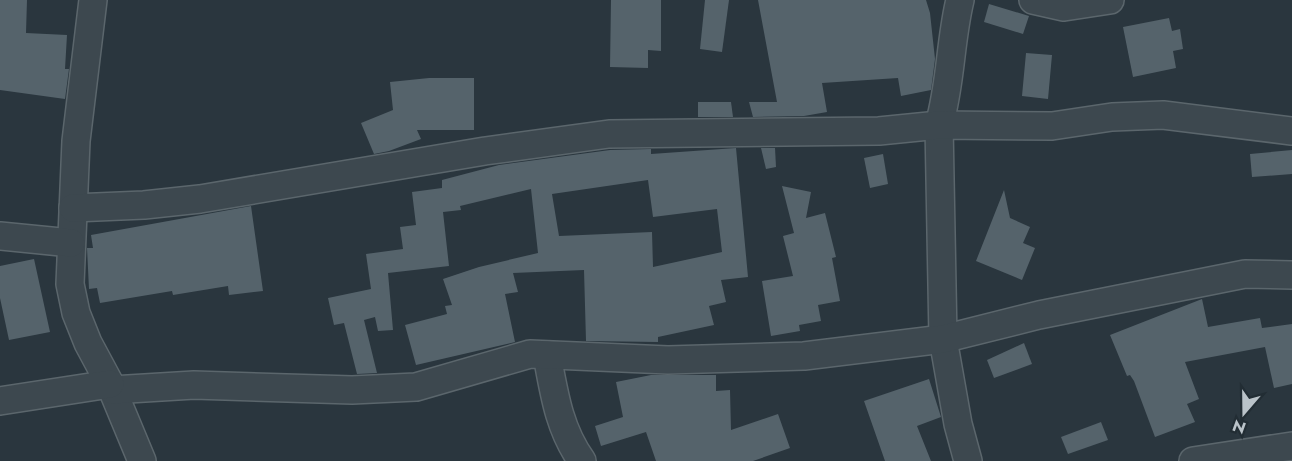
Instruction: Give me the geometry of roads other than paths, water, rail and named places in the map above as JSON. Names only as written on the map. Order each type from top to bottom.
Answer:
[{"type":"street","points":[[93,0],[76,141],[70,285],[76,313],[88,343],[111,387],[142,461]]},
{"type":"street","points":[[960,0],[952,32],[947,98],[939,125],[943,339],[958,424],[968,461]]},
{"type":"street","points":[[1033,0],[1064,7],[1110,0]]},
{"type":"street","points":[[73,208],[144,205],[200,198],[485,151],[609,134],[879,131],[939,125],[1052,126],[1112,117],[1163,115],[1210,118],[1292,131]]},
{"type":"street","points":[[0,236],[71,243]]},
{"type":"street","points":[[0,401],[111,387],[194,385],[352,390],[416,387],[530,354],[668,360],[804,356],[943,339],[1039,315],[1245,274],[1292,275]]},
{"type":"street","points":[[547,355],[558,413],[572,446],[582,461]]},
{"type":"street","points":[[1193,461],[1292,446]]}]
